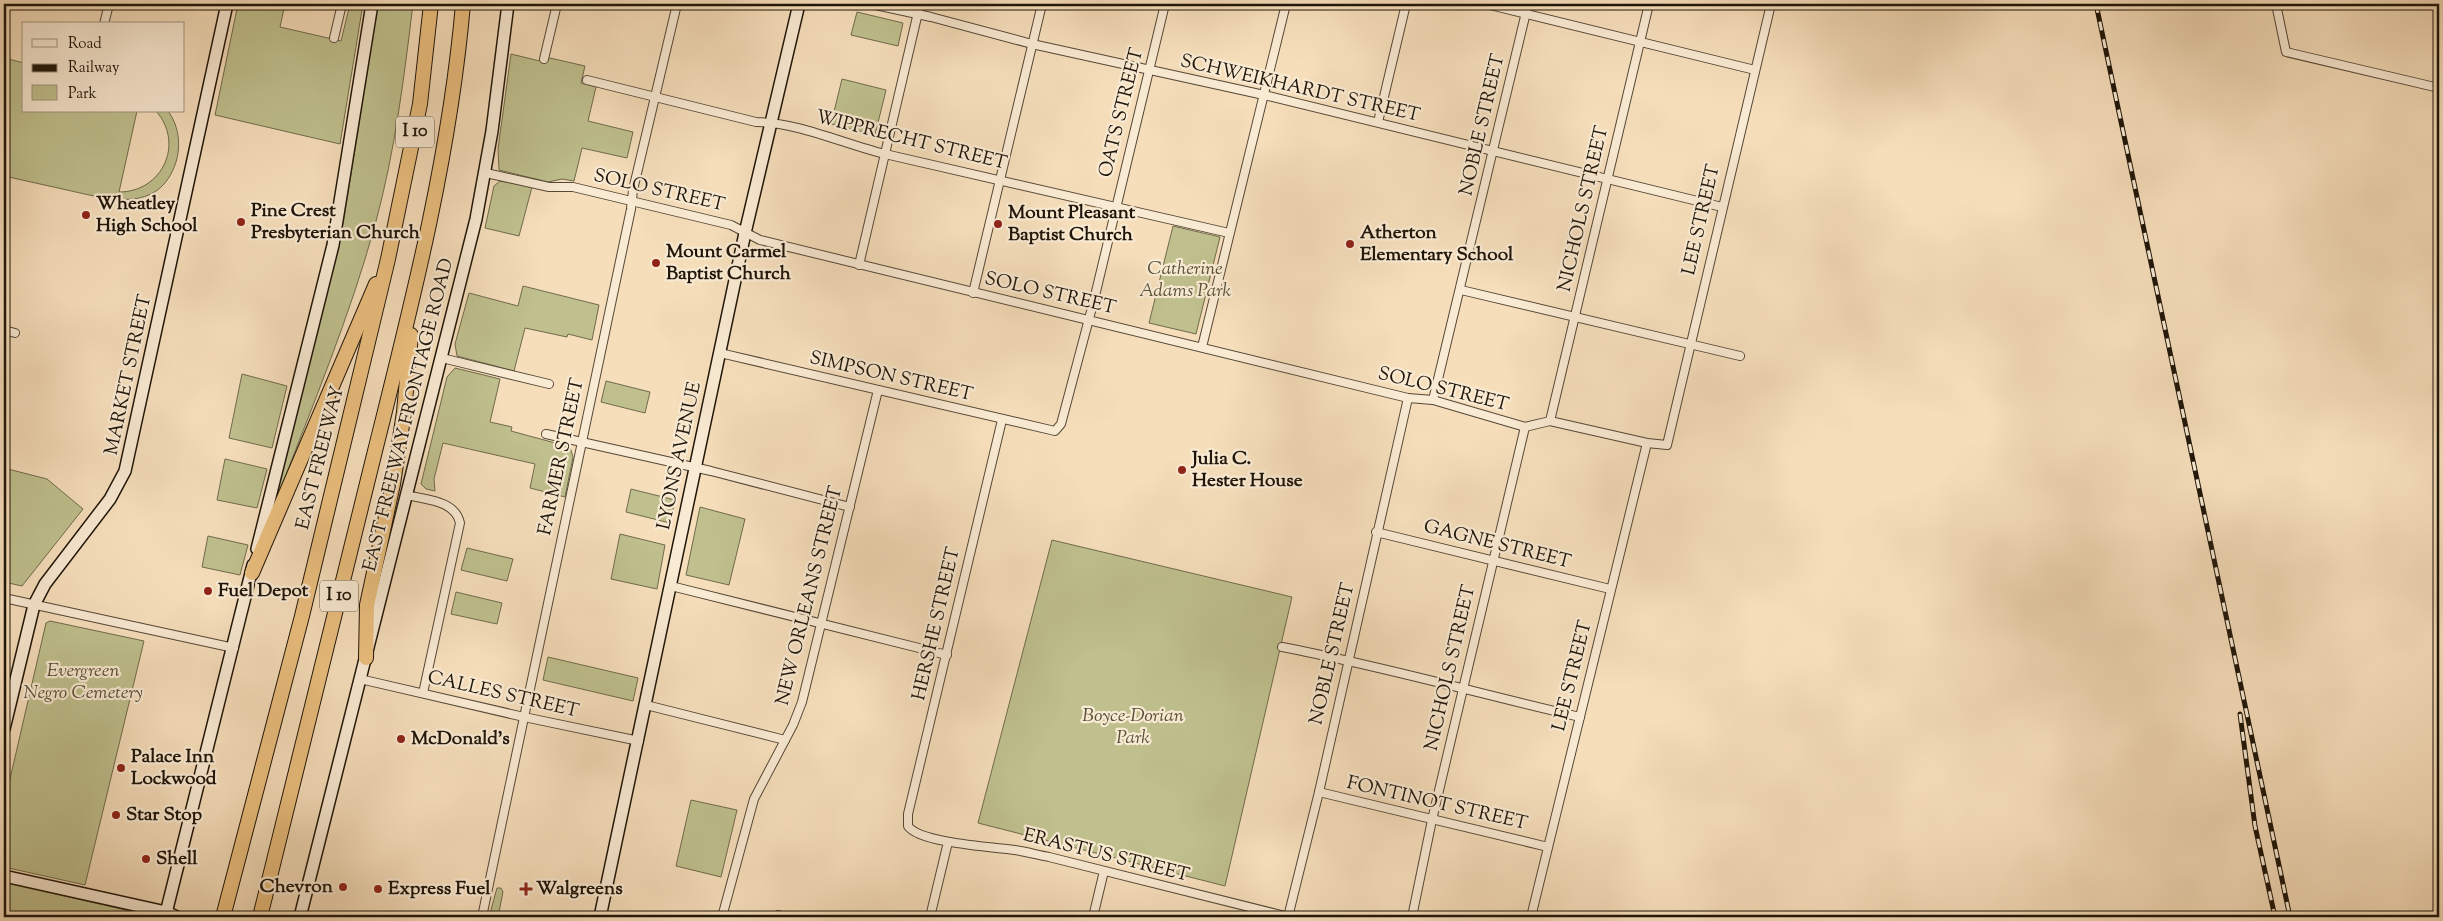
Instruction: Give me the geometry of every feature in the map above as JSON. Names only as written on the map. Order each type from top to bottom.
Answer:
[{"type":"highway","name":"EAST FREEWAY","points":[[223,917],[302,616],[388,259],[420,104],[431,4]]},
{"type":"highway","name":"I 10","points":[[260,917],[419,275],[445,149],[463,4]]},
{"type":"highway","points":[[252,573],[356,326],[388,259]]},
{"type":"highway","points":[[366,658],[366,606],[393,484],[404,412],[419,275]]},
{"type":"main road","name":"MARKET STREET","points":[[4,729],[34,605],[45,584],[110,499],[125,471],[227,4]]},
{"type":"main road","points":[[4,876],[169,915],[333,245],[372,4]]},
{"type":"main road","name":"EAST FREEWAY FRONTAGE ROAD","points":[[300,917],[442,358],[486,173],[508,4]]},
{"type":"main road","name":"LYONS AVENUE","points":[[600,917],[745,233],[799,4]]},
{"type":"street","points":[[104,22],[109,4]]},
{"type":"street","points":[[334,38],[342,4]]},
{"type":"street","points":[[544,59],[557,4]]},
{"type":"street","name":"FARMER STREET","points":[[482,917],[632,201],[677,4]]},
{"type":"street","name":"SCHWEIKHARDT STREET","points":[[871,4],[918,14],[1032,44],[1378,122],[1722,207]]},
{"type":"street","points":[[859,265],[920,4]]},
{"type":"street","points":[[973,293],[1042,4]]},
{"type":"street","name":"OATS STREET","points":[[1055,432],[1061,424],[1089,320],[1166,4]]},
{"type":"street","points":[[1202,347],[1286,4]]},
{"type":"street","points":[[1378,122],[1406,4]]},
{"type":"street","points":[[1486,4],[1755,70]]},
{"type":"street","name":"NOBLE STREET","points":[[1433,400],[1461,290],[1528,4]]},
{"type":"street","name":"NICHOLS STREET","points":[[1550,421],[1649,4]]},
{"type":"street","name":"LEE STREET","points":[[1667,445],[1771,4]]},
{"type":"street","points":[[2276,4],[2286,52],[2439,88]]},
{"type":"street","name":"WIPPRECHT STREET","points":[[587,80],[756,122],[770,122],[885,154],[1229,233]]},
{"type":"street","name":"SOLO STREET","points":[[486,173],[550,187],[573,187],[731,225],[760,240],[1408,398],[1433,400],[1525,428],[1550,421],[1647,443],[1667,445]]},
{"type":"street","points":[[1461,290],[1740,356]]},
{"type":"street","points":[[4,330],[15,333]]},
{"type":"street","name":"SIMPSON STREET","points":[[720,353],[1055,432]]},
{"type":"street","points":[[442,358],[549,384]]},
{"type":"street","name":"NEW ORLEANS STREET","points":[[722,917],[754,799],[785,740],[802,702],[878,390]]},
{"type":"street","name":"NOBLE STREET","points":[[1288,917],[1319,792],[1376,532],[1408,398]]},
{"type":"street","name":"HERSHE STREET","points":[[915,833],[908,826],[908,814],[1002,420]]},
{"type":"street","name":"NICHOLS STREET","points":[[1412,917],[1462,690],[1525,428]]},
{"type":"street","points":[[546,434],[695,468],[850,507]]},
{"type":"street","name":"LEE STREET","points":[[1531,917],[1647,443]]},
{"type":"street","points":[[406,495],[452,507],[458,513],[460,523],[422,693]]},
{"type":"street","name":"GAGNE STREET","points":[[1376,532],[1610,589]]},
{"type":"street","points":[[671,586],[947,655]]},
{"type":"street","points":[[4,598],[234,648]]},
{"type":"street","points":[[1282,647],[1349,660],[1462,690],[1580,717]]},
{"type":"street","name":"CALLES STREET","points":[[360,679],[524,718],[638,741]]},
{"type":"street","points":[[646,705],[785,740]]},
{"type":"street","name":"FONTINOT STREET","points":[[1319,792],[1548,847]]},
{"type":"street","name":"ERASTUS STREET","points":[[915,833],[948,842],[1018,850],[1104,871],[1261,914],[1288,917]]},
{"type":"street","points":[[930,917],[948,842]]},
{"type":"street","points":[[1093,917],[1104,871]]},
{"type":"green space","points":[[238,4],[285,4],[280,27],[341,41],[350,4],[363,4],[340,144],[215,115]]},
{"type":"green space","points":[[378,4],[413,4],[388,170],[375,225],[343,326],[279,493],[277,493],[343,224]]},
{"type":"green space","points":[[857,12],[903,23],[898,46],[851,35]]},
{"type":"green space","points":[[511,54],[544,62],[550,58],[585,66],[581,83],[596,87],[588,121],[633,132],[627,158],[582,148],[574,181],[562,179],[548,182],[499,170],[498,149]]},
{"type":"green space","points":[[4,58],[22,62],[22,112],[137,112],[119,192],[134,190],[147,184],[157,175],[164,164],[168,151],[168,138],[164,124],[157,112],[169,112],[177,129],[179,142],[176,162],[168,179],[157,190],[145,197],[115,199],[99,197],[4,176]]},
{"type":"green space","points":[[842,79],[886,90],[875,135],[831,124]]},
{"type":"green space","points":[[500,181],[532,187],[519,236],[485,228],[494,186]]},
{"type":"green space","name":"Catherine Adams Park","points":[[1173,226],[1220,237],[1196,334],[1149,323]]},
{"type":"green space","points":[[523,286],[599,305],[592,340],[568,334],[567,337],[525,328],[514,371],[457,356],[455,344],[469,293],[518,306]]},
{"type":"green space","points":[[455,368],[500,379],[490,422],[512,427],[511,431],[570,447],[573,457],[565,497],[530,488],[535,464],[443,443],[434,479],[435,491],[426,489],[421,484],[447,377]]},
{"type":"green space","points":[[242,374],[287,386],[272,448],[229,438]]},
{"type":"green space","points":[[606,381],[650,392],[645,413],[601,402]]},
{"type":"green space","points":[[225,459],[267,469],[257,508],[217,500]]},
{"type":"green space","points":[[4,468],[47,479],[83,509],[22,586],[4,582]]},
{"type":"green space","points":[[631,489],[675,500],[670,523],[626,512]]},
{"type":"green space","points":[[700,507],[745,519],[729,585],[686,575]]},
{"type":"green space","points":[[620,534],[665,545],[657,589],[611,579]]},
{"type":"green space","points":[[208,536],[248,545],[240,575],[202,567]]},
{"type":"green space","name":"Boyce-Dorian Park","points":[[1052,540],[1292,597],[1225,886],[978,823]]},
{"type":"green space","points":[[467,548],[513,559],[507,581],[461,570]]},
{"type":"green space","points":[[456,592],[502,603],[497,624],[451,614]]},
{"type":"green space","name":"Evergreen Negro Cemetery","points":[[50,621],[144,641],[85,885],[4,867],[4,805],[46,623]]},
{"type":"green space","points":[[548,657],[638,678],[633,701],[543,680]]},
{"type":"green space","points":[[691,800],[737,810],[721,877],[676,866]]},
{"type":"green space","points":[[4,882],[156,917],[4,917]]},
{"type":"green space","points":[[497,888],[501,888],[503,892],[498,917],[489,917]]},
{"type":"railway","points":[[2096,4],[2290,917]]},
{"type":"railway","points":[[2240,714],[2255,826],[2275,917]]},
{"type":"place","name":"Wheatley High School","points":[[86,215]]},
{"type":"place","name":"Pine Crest Presbyterian Church","points":[[241,222]]},
{"type":"place","name":"Mount Pleasant Baptist Church","points":[[998,224]]},
{"type":"place","name":"Atherton Elementary School","points":[[1350,244]]},
{"type":"place","name":"Mount Carmel Baptist Church","points":[[656,263]]},
{"type":"place","name":"Julia C. Hester House","points":[[1182,470]]},
{"type":"place","name":"Fuel Depot","points":[[208,591]]},
{"type":"place","name":"McDonald's","points":[[401,739]]},
{"type":"place","name":"Palace Inn Lockwood","points":[[121,768]]},
{"type":"place","name":"Star Stop","points":[[116,815]]},
{"type":"place","name":"Shell","points":[[146,859]]},
{"type":"place","name":"Chevron","points":[[343,887]]},
{"type":"place","name":"Express Fuel","points":[[378,889]]},
{"type":"place","name":"Walgreens","points":[[526,889]]}]
